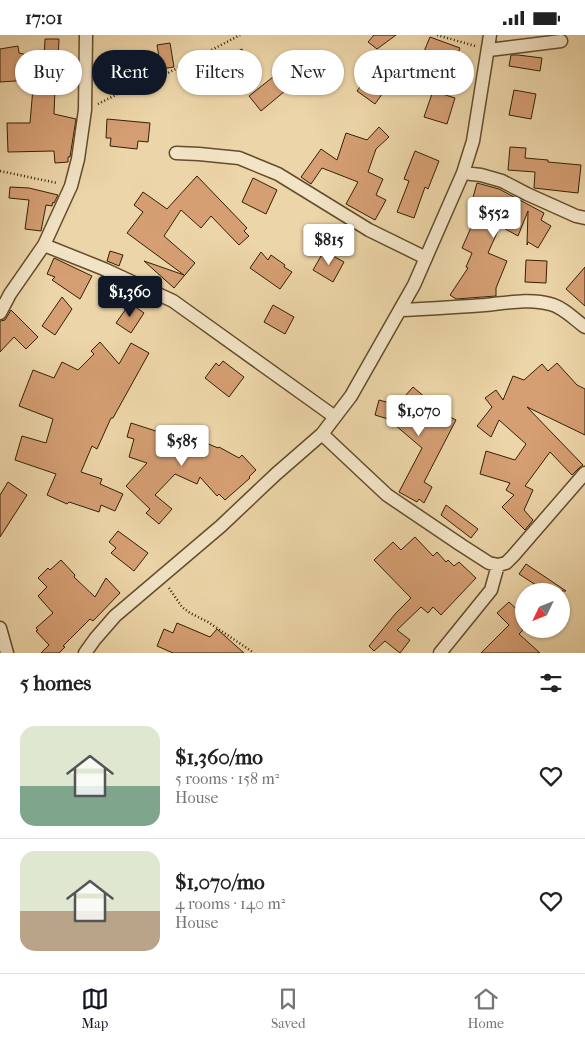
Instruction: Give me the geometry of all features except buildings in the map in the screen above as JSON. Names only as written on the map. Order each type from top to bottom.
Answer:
[{"type":"street","points":[[0,313],[10,294],[44,245],[71,186],[78,159],[85,110],[86,35]]},
{"type":"street","points":[[85,653],[115,616],[221,526],[322,433],[352,396],[414,285],[463,173],[473,141],[490,35]]},
{"type":"street","points":[[488,50],[561,41]]},
{"type":"street","points":[[176,153],[239,158],[278,174],[369,230],[426,258]]},
{"type":"street","points":[[463,173],[481,175],[502,181],[527,194],[585,218]]},
{"type":"street","points":[[44,245],[104,269],[173,301],[335,417]]},
{"type":"street","points":[[401,310],[526,301],[544,302],[553,304],[585,327]]},
{"type":"street","points":[[322,433],[387,495],[489,563],[498,565],[506,563],[513,556],[585,473]]},
{"type":"street","points":[[440,653],[491,590],[498,565]]},
{"type":"street","points":[[0,628],[7,653]]},
{"type":"path","points":[[85,110],[133,86],[166,74],[240,35]]},
{"type":"path","points":[[438,35],[488,50]]},
{"type":"path","points":[[0,171],[71,186]]},
{"type":"path","points":[[161,577],[182,607],[215,626],[254,653]]}]
